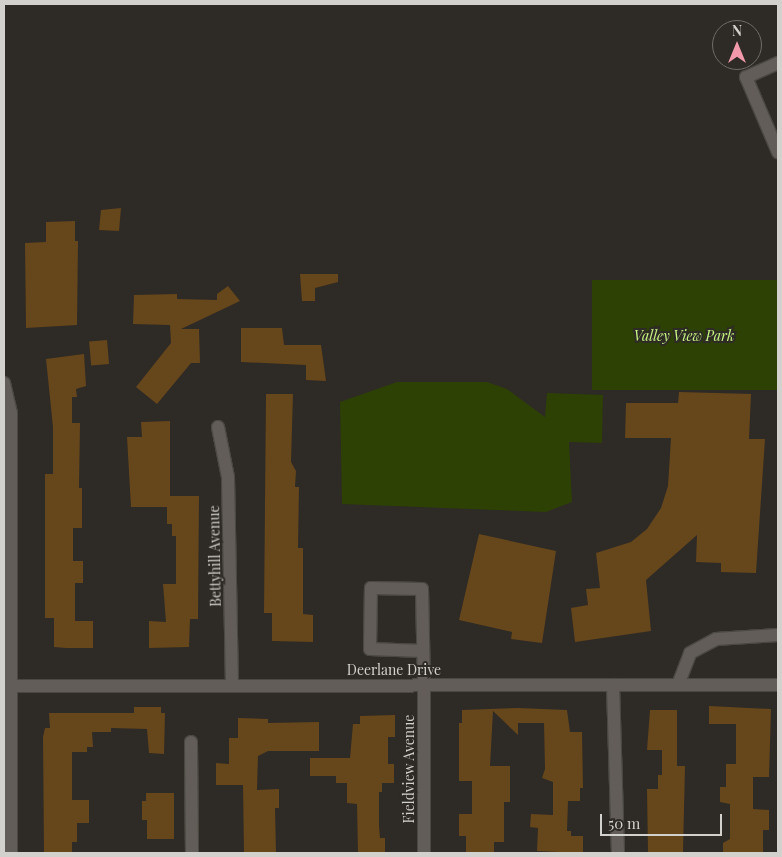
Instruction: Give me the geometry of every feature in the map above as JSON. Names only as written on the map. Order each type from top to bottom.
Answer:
[{"type":"street","points":[[778,63],[746,77],[778,152]]},
{"type":"street","points":[[4,383],[11,413],[11,853]]},
{"type":"street","name":"Bettyhill Avenue","points":[[218,427],[228,477],[232,686]]},
{"type":"street","name":"Fieldview Avenue","points":[[423,651],[370,649],[371,588],[422,589],[424,685],[424,853]]},
{"type":"street","points":[[678,685],[690,653],[716,639],[778,635]]},
{"type":"street","points":[[613,685],[618,853]]},
{"type":"street","name":"Deerlane Drive","points":[[10,686],[778,685]]},
{"type":"street","points":[[192,742],[192,853]]},
{"type":"green space","name":"Valley View Park","points":[[592,280],[778,280],[778,390],[592,390]]},
{"type":"green space","points":[[397,382],[487,382],[507,389],[545,417],[547,393],[603,395],[602,443],[569,442],[572,502],[546,512],[342,504],[340,402]]},
{"type":"building","points":[[121,208],[119,231],[99,230],[101,210]]},
{"type":"building","points":[[75,221],[75,241],[78,241],[77,325],[26,328],[25,243],[46,242],[46,222]]},
{"type":"building","points":[[300,274],[338,274],[338,282],[315,288],[315,301],[302,301]]},
{"type":"building","points":[[228,286],[240,301],[181,329],[199,329],[200,363],[191,363],[157,404],[136,387],[171,343],[170,325],[133,324],[134,295],[177,294],[177,299],[217,300],[217,294]]},
{"type":"building","points":[[241,328],[282,328],[284,345],[321,345],[326,381],[306,380],[306,365],[241,362]]},
{"type":"building","points":[[107,340],[109,364],[91,365],[89,342]]},
{"type":"building","points":[[84,354],[86,386],[76,389],[77,397],[72,397],[72,423],[80,423],[79,488],[82,488],[82,528],[73,528],[73,561],[83,561],[83,583],[75,583],[75,621],[93,621],[93,648],[66,648],[54,647],[54,618],[45,618],[45,474],[53,474],[53,427],[46,359]]},
{"type":"building","points":[[679,392],[751,394],[749,439],[765,439],[756,573],[721,572],[721,563],[696,562],[697,535],[646,580],[651,631],[575,642],[571,608],[588,605],[586,589],[600,588],[596,553],[631,542],[647,529],[661,508],[668,486],[671,438],[625,438],[626,403],[678,403]]},
{"type":"building","points":[[266,394],[293,394],[291,462],[296,471],[295,487],[299,487],[298,548],[303,548],[303,614],[313,615],[313,642],[272,641],[272,613],[264,613]]},
{"type":"building","points":[[170,421],[170,496],[199,496],[198,619],[190,619],[189,647],[149,648],[149,621],[166,622],[163,584],[176,584],[176,536],[172,536],[172,524],[167,524],[167,507],[131,507],[127,437],[142,437],[141,422]]},
{"type":"building","points":[[479,534],[556,551],[542,643],[511,639],[512,632],[459,620]]},
{"type":"building","points":[[709,706],[771,709],[769,777],[753,777],[753,809],[769,810],[769,830],[763,830],[763,853],[723,853],[723,843],[730,839],[730,804],[720,802],[720,787],[726,787],[726,764],[736,764],[736,724],[709,724]]},
{"type":"building","points":[[134,707],[161,707],[161,713],[165,713],[164,754],[149,753],[147,729],[111,728],[111,732],[92,732],[93,747],[87,747],[87,752],[72,752],[72,800],[89,800],[89,823],[77,823],[77,842],[72,842],[72,853],[44,853],[43,737],[45,728],[50,728],[49,713],[134,713]]},
{"type":"building","points":[[518,708],[567,710],[570,732],[582,732],[583,788],[580,788],[580,801],[568,801],[567,831],[571,831],[571,836],[583,836],[583,853],[537,851],[538,828],[530,827],[531,814],[553,815],[553,782],[542,778],[545,769],[544,723],[518,723],[518,735],[493,711],[490,766],[510,766],[510,802],[504,802],[504,842],[494,842],[494,853],[466,853],[466,836],[459,836],[459,814],[472,814],[472,781],[459,781],[459,723],[462,723],[462,710]]},
{"type":"building","points":[[650,710],[677,710],[677,766],[685,766],[683,852],[648,853],[647,789],[658,789],[658,775],[662,775],[662,750],[647,750]]},
{"type":"building","points":[[395,715],[395,737],[388,737],[388,764],[394,764],[394,783],[382,783],[382,792],[379,792],[380,838],[385,838],[385,853],[358,853],[357,804],[347,803],[347,783],[336,783],[336,776],[310,776],[310,758],[350,758],[353,724],[360,724],[360,716]]},
{"type":"building","points":[[238,718],[268,719],[268,723],[319,722],[319,751],[268,751],[258,756],[257,790],[279,789],[279,808],[275,808],[276,853],[244,853],[243,785],[216,785],[216,763],[229,764],[229,738],[238,738]]},
{"type":"building","points":[[146,793],[174,793],[174,839],[147,839],[147,820],[142,820],[142,801],[146,801]]}]
